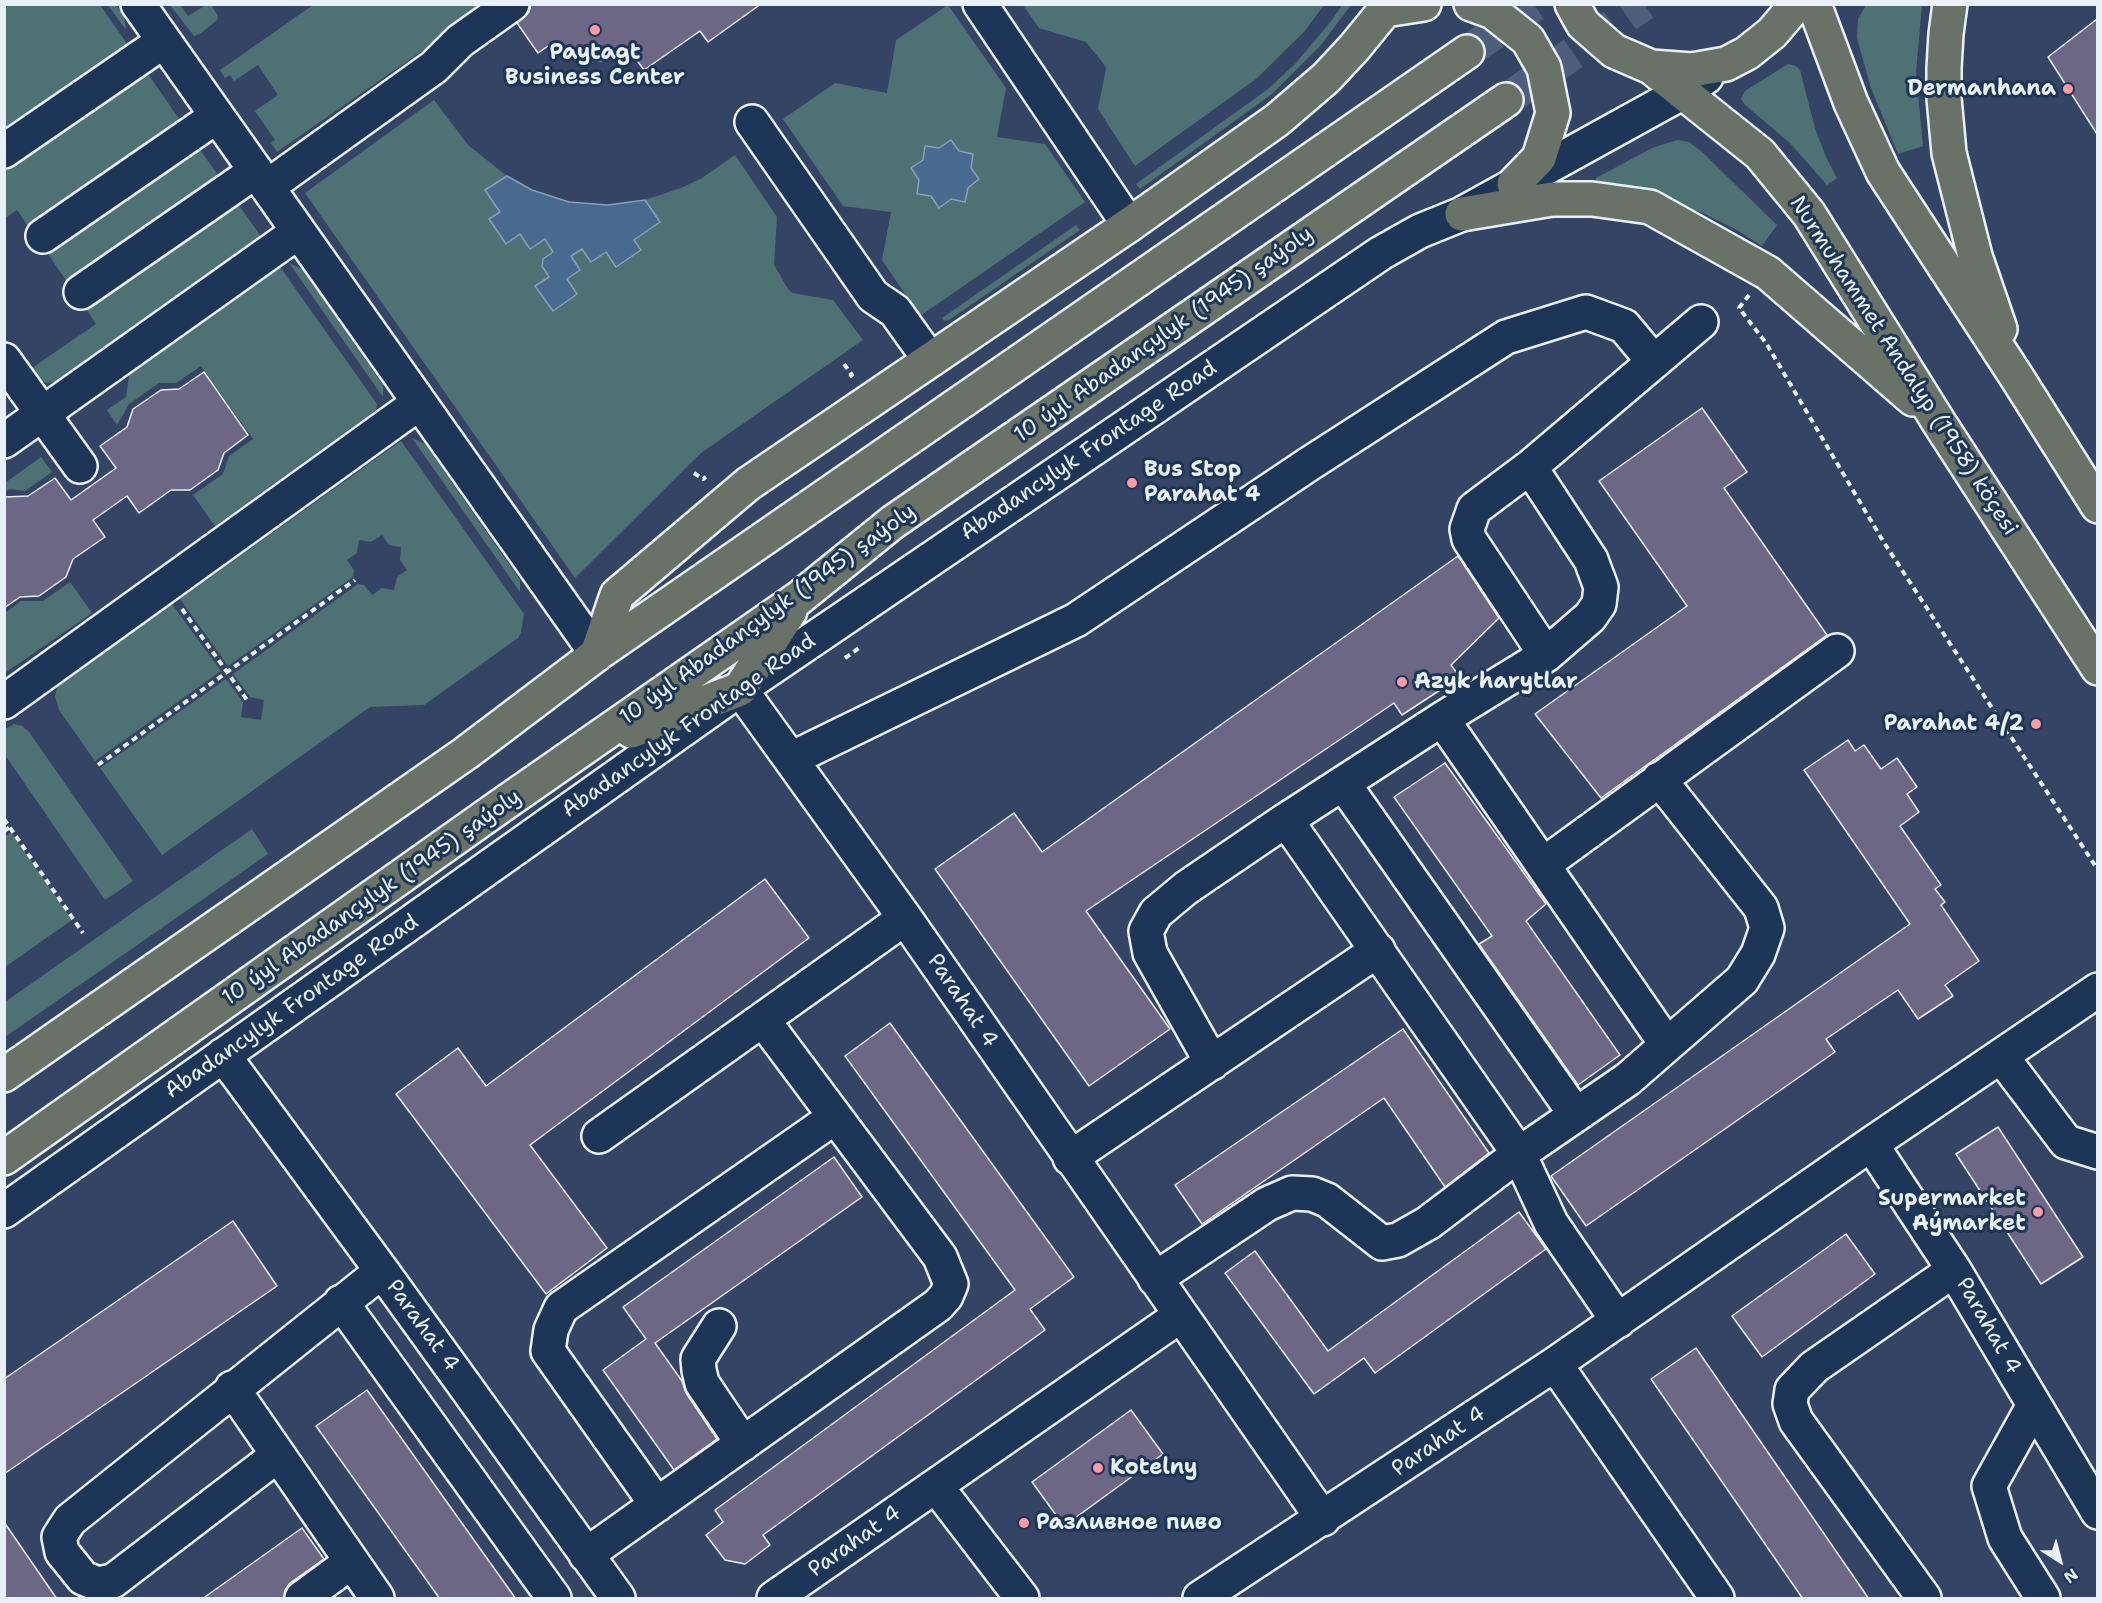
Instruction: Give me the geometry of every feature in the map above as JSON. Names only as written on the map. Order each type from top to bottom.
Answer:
[{"type":"main road","points":[[597,654],[617,595],[748,484],[1129,225],[1278,120],[1326,78],[1389,6],[1424,4]]},
{"type":"main road","points":[[1471,4],[1493,12],[1528,40],[1544,68],[1552,113],[1539,158],[1514,184]]},
{"type":"main road","points":[[1572,4],[1583,24],[1614,51],[1651,67],[1692,70],[1726,64],[1747,53],[1772,33],[1789,13],[1793,4]]},
{"type":"main road","points":[[1814,4],[1851,103],[1883,172],[2016,376],[2097,507]]},
{"type":"main road","points":[[1950,4],[1944,68],[1949,153],[1975,256],[2016,376]]},
{"type":"main road","points":[[4,1075],[466,753],[597,654],[1467,52]]},
{"type":"main road","name":"Nurmuhammet Andalyp (1958) köçesi","points":[[1651,67],[1760,154],[1809,214],[1938,421],[2097,668]]},
{"type":"main road","name":"10 ýyl Abadançylyk (1945) şaýoly","points":[[4,1158],[799,598],[893,522],[1506,100]]},
{"type":"main road","points":[[1462,214],[1552,199],[1592,199],[1650,207],[1768,273],[1938,421]]},
{"type":"main road","points":[[584,748],[740,689],[799,598]]},
{"type":"street","points":[[138,4],[597,654]]},
{"type":"street","points":[[81,292],[434,67],[460,41],[512,4]]},
{"type":"street","points":[[980,4],[1129,225]]},
{"type":"street","points":[[1772,33],[1807,4]]},
{"type":"street","points":[[4,151],[164,41]]},
{"type":"street","points":[[1462,214],[1683,92],[1726,64]]},
{"type":"street","points":[[43,236],[217,116]]},
{"type":"street","points":[[752,122],[873,296],[895,311],[930,360]]},
{"type":"street","name":"Abadancylyk Frontage Road","points":[[4,1211],[740,689],[1381,253],[1420,231],[1462,214]]},
{"type":"street","points":[[4,441],[298,232]]},
{"type":"street","points":[[791,759],[1076,620],[1309,464],[1506,337],[1586,312],[1624,326],[1654,362]]},
{"type":"street","points":[[1546,655],[1468,539],[1467,529],[1474,509],[1530,467],[1701,322]]},
{"type":"street","points":[[4,360],[80,466]]},
{"type":"street","points":[[4,702],[419,403]]},
{"type":"street","points":[[1212,1062],[1150,953],[1146,931],[1156,913],[1186,888],[1286,820],[1443,718],[1546,655],[1590,617],[1599,604],[1601,587],[1591,560],[1530,467]]},
{"type":"street","points":[[1544,864],[1837,651]]},
{"type":"street","name":"Parahat 4","points":[[740,689],[906,918],[1070,1158],[1323,1519]]},
{"type":"street","points":[[1443,718],[1666,1045]]},
{"type":"street","points":[[1155,1279],[1238,1222],[1267,1204],[1292,1193],[1312,1194],[1327,1200],[1382,1243],[1398,1240],[1428,1223],[1519,1154],[1628,1079],[1742,980],[1758,954],[1767,928],[1761,908],[1659,779]]},
{"type":"street","points":[[1343,783],[1576,1115]]},
{"type":"street","points":[[1286,820],[1519,1154],[1551,1223],[1618,1321]]},
{"type":"street","points":[[599,1136],[906,918]]},
{"type":"street","points":[[1070,1158],[1378,950]]},
{"type":"street","name":"Parahat 4","points":[[1200,1599],[1555,1364],[2097,990]]},
{"type":"street","points":[[586,1555],[938,1305],[946,1296],[951,1284],[949,1273],[940,1257],[763,1020]]},
{"type":"street","name":"Parahat 4","points":[[223,1055],[618,1599]]},
{"type":"street","points":[[2001,1056],[2066,1142],[2097,1152]]},
{"type":"street","points":[[657,1505],[548,1351],[551,1330],[561,1308],[835,1117]]},
{"type":"street","name":"Parahat 4","points":[[1871,1144],[1954,1270],[2097,1512]]},
{"type":"street","points":[[1924,1599],[1796,1421],[1790,1404],[1792,1390],[1814,1366],[1954,1270]]},
{"type":"street","points":[[278,1455],[109,1590],[82,1578],[62,1552],[58,1537],[70,1520],[232,1388],[382,1271]]},
{"type":"street","points":[[341,1302],[554,1599]]},
{"type":"street","name":"Parahat 4","points":[[774,1599],[1181,1315]]},
{"type":"street","points":[[719,1326],[699,1359],[699,1370],[702,1383],[743,1444]]},
{"type":"street","points":[[1555,1364],[1717,1599]]},
{"type":"street","points":[[232,1388],[377,1599]]},
{"type":"street","points":[[2034,1405],[1989,1486],[2005,1538],[2043,1599]]},
{"type":"street","points":[[936,1486],[1022,1599]]},
{"type":"street","points":[[302,1599],[351,1562]]},
{"type":"path","points":[[1768,273],[1739,308],[1766,344],[1883,541],[2097,870]]},
{"type":"path","points":[[844,364],[852,375],[846,380]]},
{"type":"path","points":[[694,473],[703,479],[709,475]]},
{"type":"path","points":[[98,765],[355,580]]},
{"type":"path","points":[[176,601],[247,700]]},
{"type":"path","points":[[4,819],[83,933]]},
{"type":"path","points":[[4,831],[10,827]]},
{"type":"green space","points":[[5,5],[100,5],[128,45],[5,131]]},
{"type":"green space","points":[[108,5],[116,5],[124,16],[126,30]]},
{"type":"green space","points":[[170,5],[180,5],[188,16],[206,5],[211,5],[218,16],[217,20],[194,36]]},
{"type":"green space","points":[[313,5],[488,5],[277,152],[271,143],[275,140],[255,111],[278,95],[258,65],[234,81],[230,75],[225,78],[220,70]]},
{"type":"green space","points":[[948,5],[1006,88],[997,137],[1045,144],[1085,202],[920,316],[882,260],[891,212],[843,206],[783,119],[835,83],[887,93],[896,40]]},
{"type":"green space","points":[[1023,5],[1324,5],[1304,32],[1256,79],[1135,166],[1098,109],[1106,68],[1103,63],[1086,42],[1039,28]]},
{"type":"green space","points":[[1342,5],[1351,5],[1321,45],[1272,94],[1140,189],[1136,184],[1268,89],[1295,64]]},
{"type":"green space","points":[[1866,5],[1922,5],[1916,72],[1923,146],[1898,154],[1871,88],[1857,38],[1858,19]]},
{"type":"green space","points":[[1788,64],[1800,70],[1815,128],[1837,178],[1827,185],[1790,143],[1741,99],[1745,91]]},
{"type":"green space","points":[[146,71],[184,126],[32,232],[17,210],[5,218],[5,169]]},
{"type":"green space","points":[[434,100],[468,145],[507,176],[485,190],[500,212],[490,220],[507,244],[520,234],[545,239],[567,279],[570,256],[582,248],[606,252],[616,267],[634,240],[660,222],[645,200],[702,178],[735,155],[777,217],[774,265],[788,289],[792,293],[833,300],[863,340],[701,453],[575,578],[305,193]]},
{"type":"green space","points":[[1678,140],[1689,142],[1701,151],[1777,225],[1762,246],[1703,213],[1671,203],[1596,188],[1596,178],[1654,147]]},
{"type":"green space","points":[[195,143],[223,182],[71,288],[44,248]]},
{"type":"green space","points":[[234,198],[264,241],[61,381],[47,383],[29,370],[96,324],[82,303]]},
{"type":"green space","points":[[1076,225],[1080,230],[949,320],[944,321],[942,318]]},
{"type":"green space","points":[[289,263],[302,269],[383,385],[383,397]]},
{"type":"green space","points":[[278,264],[377,404],[376,410],[215,526],[193,495],[223,474],[229,456],[253,439],[201,366],[176,383],[159,383],[129,404],[117,425],[107,410],[126,397],[130,368]]},
{"type":"green space","points":[[412,438],[425,444],[520,580],[520,592]]},
{"type":"green space","points":[[401,441],[524,614],[518,638],[424,705],[370,707],[162,855],[100,768],[226,679],[243,702],[241,717],[261,720],[264,700],[250,697],[233,674],[358,584],[364,585],[372,595],[382,588],[394,590],[397,577],[407,570],[400,560],[401,547],[389,545],[382,535],[371,542],[359,540],[357,553],[347,560],[354,570],[353,577],[228,666],[180,599]]},
{"type":"green space","points":[[41,457],[52,472],[25,491],[9,489],[5,492],[5,483]]},
{"type":"green space","points":[[70,582],[92,613],[5,673],[5,613],[21,601],[43,601]]},
{"type":"green space","points":[[172,604],[221,671],[95,761],[59,710],[55,696],[57,688],[62,682]]},
{"type":"green space","points":[[14,724],[22,726],[29,732],[133,881],[105,900],[5,755],[5,729]]},
{"type":"green space","points":[[252,829],[268,854],[5,1037],[5,1002]]},
{"type":"green space","points":[[11,832],[72,920],[5,967],[5,837]]},
{"type":"water","points":[[951,140],[959,151],[973,154],[971,168],[979,179],[968,188],[965,202],[951,199],[939,208],[931,196],[917,194],[919,180],[911,168],[923,160],[925,146],[939,148]]},
{"type":"water","points":[[507,176],[532,190],[569,202],[608,205],[645,200],[660,222],[634,240],[641,250],[616,267],[606,252],[591,262],[582,249],[571,256],[580,270],[567,279],[577,294],[553,311],[535,286],[549,277],[542,266],[543,259],[553,252],[545,239],[530,249],[520,234],[506,244],[489,219],[500,212],[485,190]]},
{"type":"building","name":"Paytagt Business Center","points":[[531,4],[761,4],[708,42],[700,31],[644,70],[630,51],[614,59],[598,61],[581,59],[567,53],[554,42],[538,53],[517,23],[529,12]]},
{"type":"building","points":[[2097,19],[2097,134],[2048,57]]},
{"type":"building","points":[[204,372],[248,435],[224,453],[218,470],[190,490],[171,490],[139,513],[127,496],[93,520],[105,537],[73,559],[66,577],[39,596],[20,597],[4,608],[4,497],[28,496],[55,478],[71,500],[116,468],[100,446],[127,427],[133,409],[161,390],[179,389]]},
{"type":"building","points":[[1702,408],[1747,472],[1724,488],[1827,635],[1601,798],[1535,714],[1687,606],[1599,481]]},
{"type":"building","points":[[1458,556],[1499,618],[1451,665],[1460,677],[1402,715],[1394,703],[1086,911],[1170,1029],[1089,1086],[935,869],[1014,813],[1042,852]]},
{"type":"building","points":[[1848,740],[1855,751],[1864,745],[1881,769],[1897,758],[1917,787],[1907,794],[1919,812],[1900,826],[1941,885],[1935,889],[1945,902],[1941,905],[1979,961],[1945,985],[1953,996],[1918,1019],[1898,990],[1826,1039],[1835,1052],[1586,1226],[1551,1176],[1910,924],[1804,770]]},
{"type":"building","points":[[1445,763],[1546,904],[1526,921],[1620,1055],[1578,1085],[1479,944],[1492,936],[1394,797]]},
{"type":"building","points":[[765,879],[809,938],[530,1145],[607,1248],[546,1294],[396,1094],[458,1048],[486,1086]]},
{"type":"building","points":[[890,1023],[1074,1277],[1030,1309],[1045,1330],[763,1535],[770,1545],[745,1564],[725,1560],[706,1535],[723,1522],[715,1510],[1015,1290],[845,1056]]},
{"type":"building","points":[[1403,1029],[1489,1153],[1445,1187],[1384,1098],[1202,1224],[1175,1185]]},
{"type":"building","points":[[1998,1127],[2083,1257],[2041,1284],[1956,1154]]},
{"type":"building","points":[[834,1157],[862,1197],[655,1343],[682,1381],[686,1393],[717,1439],[674,1470],[603,1370],[646,1339],[623,1307]]},
{"type":"building","points":[[1519,1212],[1546,1249],[1375,1373],[1364,1358],[1314,1394],[1225,1273],[1255,1251],[1328,1351]]},
{"type":"building","points":[[233,1221],[277,1286],[4,1474],[4,1379]]},
{"type":"building","points":[[1846,1234],[1875,1274],[1762,1357],[1732,1316]]},
{"type":"building","points":[[1696,1348],[1869,1599],[1803,1599],[1651,1379]]},
{"type":"building","points":[[367,1390],[516,1599],[440,1599],[316,1426]]},
{"type":"building","name":"Kotelny","points":[[1131,1410],[1163,1454],[1064,1526],[1032,1482]]},
{"type":"building","points":[[4,1522],[57,1599],[4,1599]]},
{"type":"building","points":[[302,1528],[324,1559],[290,1583],[285,1590],[284,1599],[202,1599]]},
{"type":"tunnel","points":[[1467,52],[1536,4]]},
{"type":"tunnel","points":[[1506,100],[1644,4]]},
{"type":"place","name":"Paytagt Business Center","points":[[595,30]]},
{"type":"place","name":"Dermanhana","points":[[2068,89]]},
{"type":"place","name":"Bus Stop Parahat 4","points":[[1132,483]]},
{"type":"place","name":"Azyk harytlar","points":[[1402,682]]},
{"type":"place","name":"Parahat 4/2","points":[[2036,724]]},
{"type":"place","name":"Supermarket Aýmarket","points":[[2038,1212]]},
{"type":"place","name":"Kotelny","points":[[1098,1468]]},
{"type":"place","name":"Разливное пиво","points":[[1024,1523]]}]
